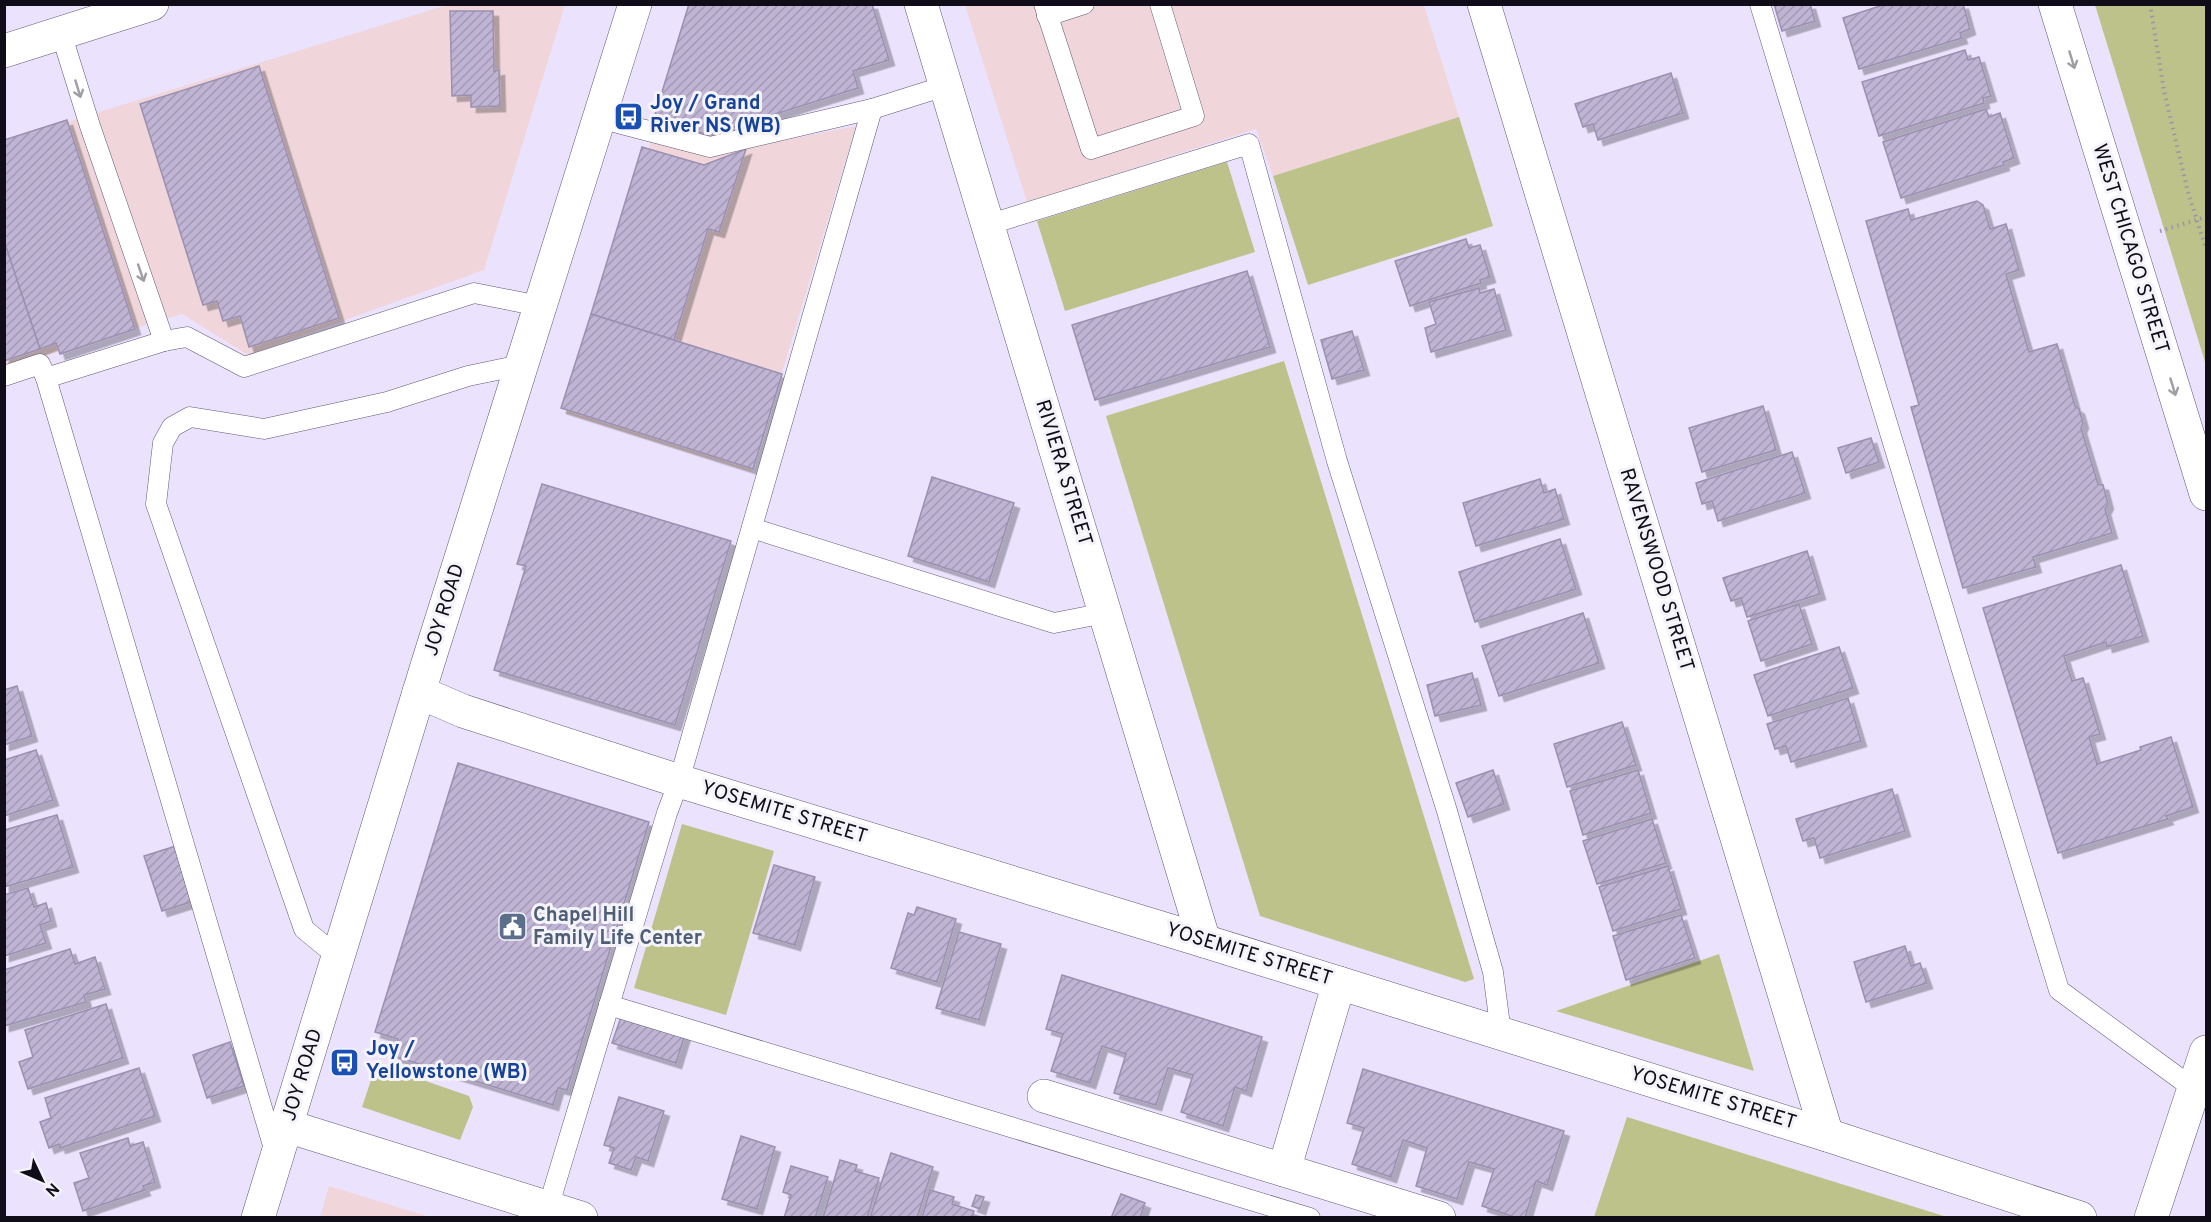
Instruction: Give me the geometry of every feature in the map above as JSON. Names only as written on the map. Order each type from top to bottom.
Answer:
[{"type":"street","points":[[4,51],[152,4]]},
{"type":"street","name":"JOY ROAD","points":[[258,1218],[419,692],[635,4]]},
{"type":"street","name":"RIVIERA STREET","points":[[921,4],[1204,941]]},
{"type":"street","name":"RAVENSWOOD STREET","points":[[1484,4],[1827,1134]]},
{"type":"street","name":"WEST CHICAGO STREET","points":[[2055,4],[2206,494]]},
{"type":"street","name":"YOSEMITE STREET","points":[[419,692],[463,711],[678,781],[1827,1134],[2080,1218]]},
{"type":"street","points":[[1284,1170],[1339,983]]},
{"type":"street","points":[[2151,1218],[2201,1073]]},
{"type":"street","points":[[1044,1096],[1439,1218]]},
{"type":"street","points":[[287,1126],[547,1212],[581,1218]]},
{"type":"lane","points":[[1084,4],[1046,10],[1091,149],[1194,116],[1160,4]]},
{"type":"lane","points":[[1760,4],[2059,990],[2201,1073]]},
{"type":"lane","points":[[61,33],[164,341]]},
{"type":"lane","points":[[599,118],[710,147],[873,109],[945,86]]},
{"type":"lane","points":[[547,1212],[678,781],[873,109]]},
{"type":"lane","points":[[987,225],[1249,144],[1337,461],[1467,880],[1493,972],[1501,1033]]},
{"type":"lane","points":[[46,378],[164,341],[187,337],[244,368],[474,293],[540,306]]},
{"type":"lane","points":[[4,376],[40,364],[46,378],[277,1158]]},
{"type":"lane","points":[[338,957],[304,929],[156,504],[163,443],[172,427],[190,417],[264,429],[387,402],[468,376],[521,365]]},
{"type":"lane","points":[[752,528],[1054,623],[1105,613]]},
{"type":"lane","points":[[609,1005],[1310,1218]]},
{"type":"path","points":[[2150,4],[2164,91],[2188,192],[2206,249]]},
{"type":"path","points":[[2128,240],[2206,217]]},
{"type":"shaded area","points":[[447,5],[565,5],[484,270],[248,355],[182,314],[5,368],[5,141]]},
{"type":"shaded area","points":[[965,5],[1424,5],[1459,117],[1273,176],[1256,129],[1027,202]]},
{"type":"shaded area","points":[[856,126],[752,472],[565,413],[651,141],[705,156]]},
{"type":"shaded area","points":[[329,1186],[430,1217],[320,1217]]},
{"type":"green space","points":[[2095,5],[2206,5],[2206,365]]},
{"type":"green space","points":[[1459,117],[1493,226],[1308,285],[1273,176]]},
{"type":"green space","points":[[1227,162],[1255,252],[1065,311],[1037,221]]},
{"type":"green space","points":[[1284,361],[1474,979],[1465,982],[1260,916],[1106,416]]},
{"type":"green space","points":[[682,824],[774,851],[726,1015],[634,988]]},
{"type":"green space","points":[[1719,954],[1754,1071],[1556,1011]]},
{"type":"green space","points":[[391,1069],[469,1096],[473,1107],[460,1140],[362,1107],[372,1077]]},
{"type":"green space","points":[[1627,1117],[1947,1217],[1594,1217]]},
{"type":"building","points":[[689,4],[872,4],[889,60],[853,71],[858,88],[709,135],[654,118]]},
{"type":"building","points":[[1774,4],[1810,4],[1815,21],[1782,31]]},
{"type":"building","points":[[1886,4],[1963,4],[1970,29],[1960,33],[1962,38],[1859,69],[1843,18]]},
{"type":"building","points":[[450,11],[493,11],[494,71],[499,70],[500,106],[471,107],[471,95],[452,96]]},
{"type":"building","points":[[1965,50],[1968,60],[1979,57],[1991,96],[1983,98],[1984,103],[1879,136],[1862,82]]},
{"type":"building","points":[[259,66],[339,318],[249,347],[240,316],[223,321],[217,301],[203,305],[140,104]]},
{"type":"building","points":[[1671,73],[1683,113],[1598,140],[1593,124],[1583,127],[1575,104]]},
{"type":"building","points":[[1986,109],[1989,117],[2000,113],[2014,158],[2003,162],[2004,165],[1901,198],[1883,142]]},
{"type":"building","points":[[67,120],[135,329],[60,354],[56,343],[40,349],[4,241],[4,140]]},
{"type":"building","points":[[642,147],[704,165],[746,149],[719,232],[708,229],[674,340],[591,314]]},
{"type":"building","points":[[1977,201],[1983,205],[1990,229],[2006,224],[2019,270],[2006,274],[2029,352],[2057,344],[2075,406],[2079,409],[2083,423],[2081,428],[2098,484],[2103,485],[2108,504],[2105,509],[2112,533],[2033,557],[2036,567],[1963,588],[1911,407],[1919,405],[1866,221],[1908,209],[1911,220]]},
{"type":"building","points":[[1466,239],[1469,248],[1480,245],[1490,277],[1480,280],[1481,283],[1410,306],[1395,261]]},
{"type":"building","points":[[4,241],[40,349],[4,361]]},
{"type":"building","points":[[1247,271],[1270,347],[1095,400],[1072,325]]},
{"type":"building","points":[[1479,288],[1480,293],[1494,289],[1506,330],[1431,352],[1425,328],[1436,324],[1429,302]]},
{"type":"building","points":[[591,314],[782,374],[753,469],[561,408]]},
{"type":"building","points":[[1352,331],[1364,370],[1332,379],[1321,340]]},
{"type":"building","points":[[1763,406],[1776,450],[1702,472],[1689,428]]},
{"type":"building","points":[[1871,438],[1879,462],[1846,473],[1838,448]]},
{"type":"building","points":[[1792,452],[1805,493],[1718,521],[1712,501],[1702,504],[1696,483]]},
{"type":"building","points":[[932,477],[1014,503],[989,582],[908,556]]},
{"type":"building","points":[[1540,479],[1544,493],[1555,489],[1564,519],[1476,546],[1463,503]]},
{"type":"building","points":[[542,484],[731,541],[675,725],[494,670],[526,566],[517,564]]},
{"type":"building","points":[[1560,539],[1576,589],[1475,622],[1459,572]]},
{"type":"building","points":[[1807,551],[1820,594],[1747,617],[1741,598],[1731,601],[1723,578]]},
{"type":"building","points":[[2121,565],[2143,636],[2107,647],[2106,642],[2064,656],[2072,681],[2083,678],[2100,734],[2089,737],[2097,764],[2141,750],[2140,747],[2171,737],[2193,807],[2166,816],[2168,819],[2058,853],[1983,608]]},
{"type":"building","points":[[1799,604],[1812,644],[1761,661],[1748,621]]},
{"type":"building","points":[[1583,613],[1599,663],[1499,696],[1482,646]]},
{"type":"building","points":[[1839,647],[1853,688],[1768,716],[1754,675]]},
{"type":"building","points":[[1472,673],[1481,705],[1435,716],[1427,685]]},
{"type":"building","points":[[17,686],[32,736],[4,745],[4,690]]},
{"type":"building","points":[[1848,698],[1861,741],[1791,762],[1786,746],[1775,749],[1767,724]]},
{"type":"building","points":[[1622,722],[1636,765],[1567,787],[1554,744]]},
{"type":"building","points":[[36,750],[53,800],[4,816],[4,760]]},
{"type":"building","name":"Chapel Hill Family Life Center","points":[[458,763],[649,822],[567,1090],[558,1088],[553,1105],[393,1056],[398,1039],[375,1032]]},
{"type":"building","points":[[1493,770],[1504,804],[1468,817],[1456,783]]},
{"type":"building","points":[[1638,770],[1651,813],[1583,835],[1570,791]]},
{"type":"building","points":[[1892,789],[1905,831],[1820,858],[1814,838],[1803,841],[1796,819]]},
{"type":"building","points":[[57,815],[73,867],[4,887],[4,830]]},
{"type":"building","points":[[1652,819],[1666,863],[1597,884],[1583,841]]},
{"type":"building","points":[[176,846],[194,901],[162,911],[144,856]]},
{"type":"building","points":[[774,865],[815,877],[795,945],[753,933]]},
{"type":"building","points":[[1668,866],[1681,909],[1613,931],[1599,887]]},
{"type":"building","points":[[28,888],[34,907],[46,903],[51,921],[40,925],[46,943],[4,956],[4,895]]},
{"type":"building","points":[[917,907],[956,919],[937,982],[891,968],[908,913],[914,915]]},
{"type":"building","points":[[1681,915],[1695,958],[1626,980],[1613,936]]},
{"type":"building","points":[[959,932],[1001,944],[979,1020],[936,1008]]},
{"type":"building","points":[[1905,946],[1911,966],[1920,963],[1927,983],[1866,1002],[1854,962]]},
{"type":"building","points":[[70,949],[75,964],[95,957],[105,989],[84,995],[86,1002],[4,1026],[4,970]]},
{"type":"building","points":[[1062,975],[1262,1037],[1246,1091],[1235,1087],[1223,1126],[1181,1112],[1193,1075],[1168,1068],[1156,1105],[1114,1093],[1126,1054],[1102,1046],[1090,1083],[1051,1071],[1063,1034],[1046,1029]]},
{"type":"building","points":[[106,1004],[123,1058],[28,1089],[19,1062],[33,1057],[25,1030]]},
{"type":"building","points":[[622,1014],[685,1034],[676,1063],[612,1043]]},
{"type":"building","points":[[230,1042],[244,1086],[207,1098],[193,1055]]},
{"type":"building","points":[[139,1068],[155,1116],[60,1148],[59,1144],[49,1148],[40,1122],[51,1118],[45,1098]]},
{"type":"building","points":[[1363,1069],[1564,1131],[1547,1185],[1536,1181],[1525,1218],[1517,1218],[1482,1206],[1494,1169],[1469,1162],[1457,1199],[1416,1186],[1427,1148],[1403,1140],[1391,1177],[1352,1164],[1364,1128],[1347,1123]]},
{"type":"building","points":[[619,1097],[664,1111],[648,1161],[636,1157],[631,1170],[609,1163],[614,1148],[604,1145]]},
{"type":"building","points":[[741,1136],[775,1147],[757,1209],[722,1199]]},
{"type":"building","points":[[128,1138],[130,1146],[143,1142],[155,1182],[143,1186],[145,1190],[83,1211],[74,1183],[89,1178],[80,1153]]},
{"type":"building","points":[[891,1153],[933,1167],[917,1218],[870,1218]]},
{"type":"building","points":[[840,1160],[857,1165],[855,1171],[879,1178],[867,1218],[823,1218]]},
{"type":"building","points":[[791,1166],[828,1177],[815,1218],[784,1218],[791,1195],[783,1192]]},
{"type":"building","points":[[930,1190],[954,1197],[952,1204],[974,1211],[972,1218],[922,1218]]},
{"type":"building","points":[[1121,1194],[1145,1203],[1140,1218],[1111,1218]]},
{"type":"building","points":[[976,1195],[984,1197],[980,1209],[972,1206]]},
{"type":"place","name":"Joy / Grand River NS (WB)","points":[[629,116]]},
{"type":"place","name":"Chapel Hill Family Life Center","points":[[512,927]]},
{"type":"place","name":"Joy / Yellowstone (WB)","points":[[345,1062]]}]
